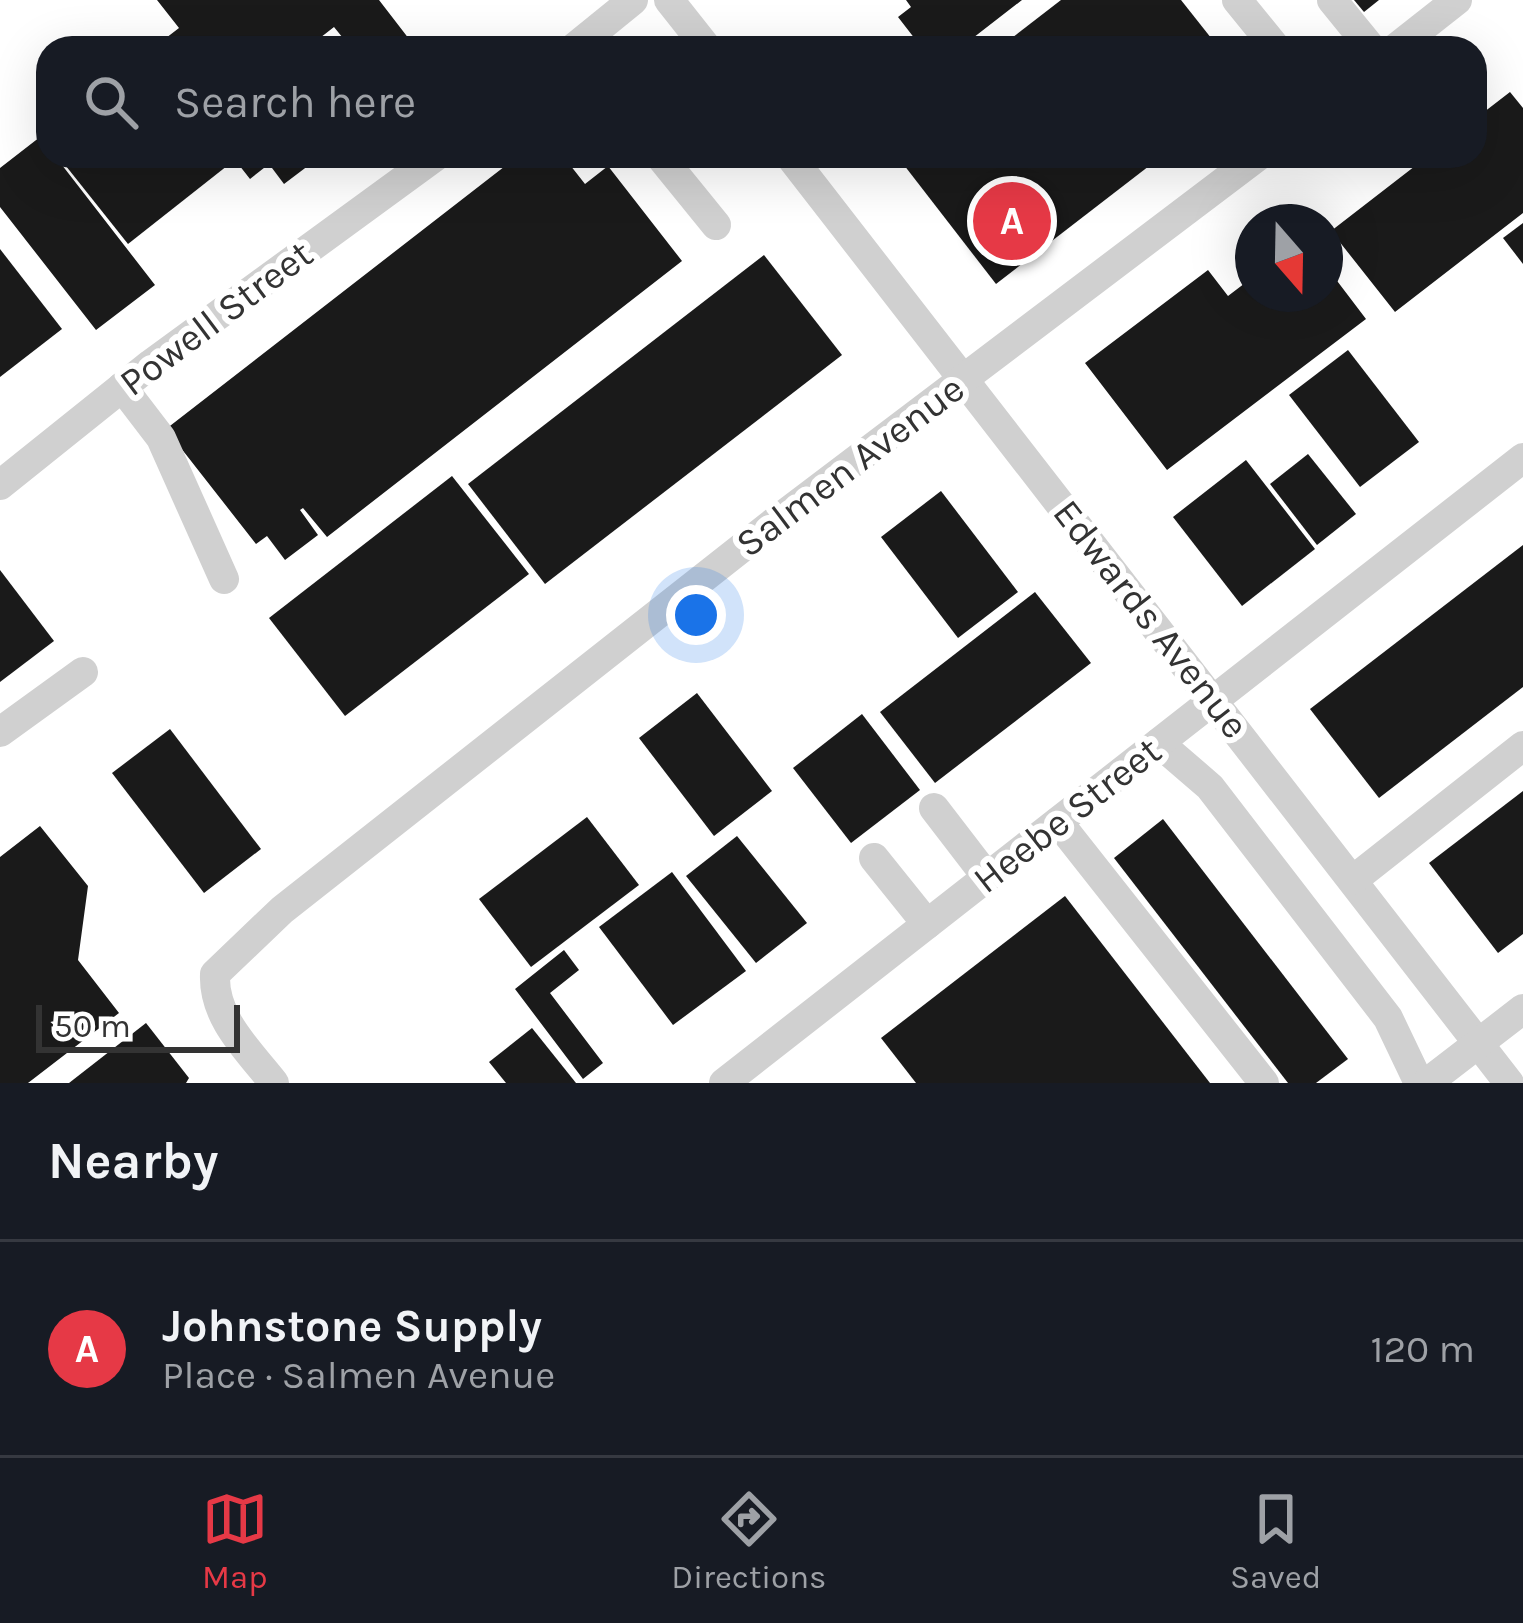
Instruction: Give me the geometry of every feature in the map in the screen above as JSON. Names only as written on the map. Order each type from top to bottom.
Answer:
[{"type":"street","points":[[589,36],[633,0]]},
{"type":"street","points":[[669,0],[697,36]]},
{"type":"street","points":[[1237,0],[1266,36]]},
{"type":"street","points":[[1332,0],[1360,36]]},
{"type":"street","points":[[1411,36],[1457,0]]},
{"type":"street","name":"Powell Street","points":[[0,485],[122,387],[420,168]]},
{"type":"street","points":[[670,168],[716,225]]},
{"type":"street","name":"Edwards Avenue","points":[[799,168],[1509,1083]]},
{"type":"street","name":"Salmen Avenue","points":[[274,1083],[214,997],[215,974],[282,910],[1242,168]]},
{"type":"street","points":[[122,387],[161,439],[224,578]]},
{"type":"street","name":"Heebe Street","points":[[724,1083],[1523,458]]},
{"type":"street","points":[[0,732],[83,671]]},
{"type":"street","points":[[1159,743],[1210,787],[1374,1000],[1423,1083],[1523,1010]]},
{"type":"street","points":[[1353,880],[1523,746]]},
{"type":"street","points":[[934,808],[987,877]]},
{"type":"street","points":[[1058,822],[1264,1083]]},
{"type":"street","points":[[874,858],[927,924]]},
{"type":"building","points":[[157,0],[379,0],[407,36],[341,36],[334,27],[322,36],[169,36],[179,28]]},
{"type":"building","points":[[906,0],[1022,0],[976,36],[913,36],[898,17],[911,7]]},
{"type":"building","points":[[1061,0],[1181,0],[1210,36],[1014,36]]},
{"type":"building","points":[[1354,0],[1379,0],[1364,12]]},
{"type":"building","points":[[1510,92],[1523,108],[1523,213],[1395,312],[1343,246],[1343,222],[1412,168],[1487,168],[1487,110]]},
{"type":"building","points":[[36,140],[36,168],[64,168],[155,285],[96,330],[0,207],[0,168]]},
{"type":"building","points":[[68,168],[224,168],[128,244]]},
{"type":"building","points":[[241,168],[264,168],[250,179]]},
{"type":"building","points":[[272,168],[305,168],[284,184]]},
{"type":"building","points":[[503,168],[572,168],[585,184],[610,168],[682,261],[327,537],[300,510],[318,535],[285,560],[267,536],[256,544],[166,429]]},
{"type":"building","points":[[906,168],[1146,168],[996,284]]},
{"type":"building","points":[[1523,223],[1523,264],[1503,238]]},
{"type":"building","points":[[0,249],[62,329],[0,377]]},
{"type":"building","points":[[764,255],[842,355],[545,584],[468,484]]},
{"type":"building","points":[[1208,270],[1228,296],[1235,291],[1235,312],[1343,312],[1343,289],[1366,319],[1167,470],[1085,363]]},
{"type":"building","points":[[1348,350],[1419,442],[1360,487],[1289,395]]},
{"type":"building","points":[[1308,454],[1356,514],[1317,545],[1270,484]]},
{"type":"building","points":[[1246,460],[1315,549],[1242,606],[1173,517]]},
{"type":"building","points":[[452,476],[529,574],[345,716],[269,618]]},
{"type":"building","points":[[941,491],[1018,592],[958,638],[881,537]]},
{"type":"building","points":[[1523,545],[1523,687],[1379,798],[1310,709]]},
{"type":"building","points":[[0,570],[54,641],[0,682]]},
{"type":"building","points":[[1035,592],[1091,663],[935,783],[880,712]]},
{"type":"building","points":[[697,693],[772,791],[714,836],[639,738]]},
{"type":"building","points":[[862,714],[920,790],[851,843],[793,768]]},
{"type":"building","points":[[170,729],[261,849],[204,893],[112,773]]},
{"type":"building","points":[[1523,791],[1523,934],[1498,953],[1429,863]]},
{"type":"building","points":[[587,817],[639,885],[531,967],[479,899]]},
{"type":"building","points":[[1163,819],[1348,1059],[1316,1083],[1288,1083],[1114,858]]},
{"type":"building","points":[[40,826],[88,886],[78,960],[119,1013],[28,1083],[0,1083],[0,857]]},
{"type":"building","points":[[737,836],[807,923],[756,963],[686,876]]},
{"type":"building","points":[[672,872],[746,971],[673,1025],[599,927]]},
{"type":"building","points":[[1065,896],[1210,1083],[916,1083],[881,1038]]},
{"type":"building","points":[[564,950],[579,970],[550,993],[603,1063],[583,1079],[515,989]]},
{"type":"building","points":[[146,1023],[189,1078],[186,1083],[69,1083]]},
{"type":"building","points":[[532,1028],[576,1083],[506,1083],[489,1062]]},
{"type":"place","name":"Johnstone Supply","points":[[1012,221]]}]
